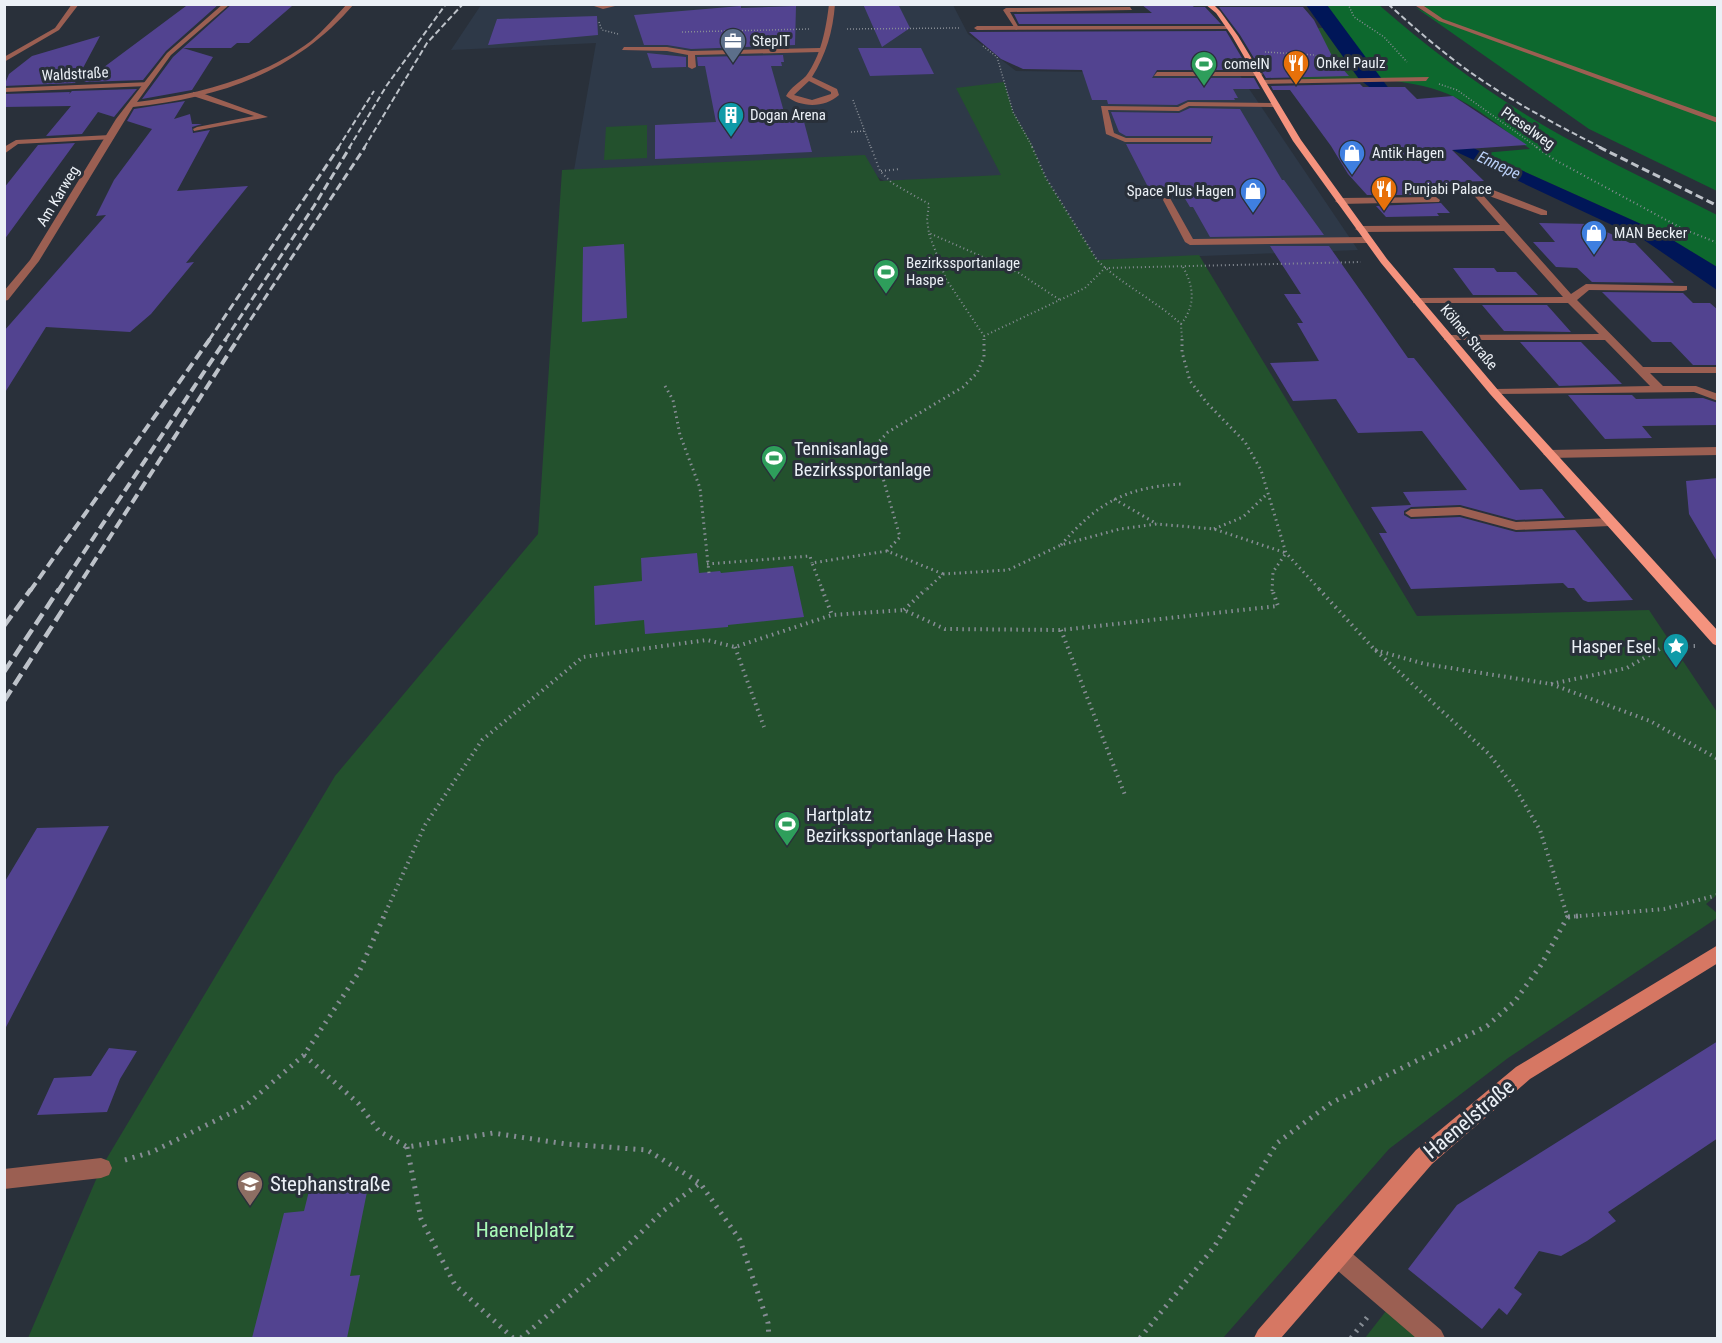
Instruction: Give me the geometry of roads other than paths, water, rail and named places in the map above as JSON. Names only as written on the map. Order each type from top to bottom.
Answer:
[{"type":"main road","name":"Kölner Straße","points":[[1208,4],[1218,12],[1246,52],[1297,141],[1384,261],[1494,392],[1718,641]]},
{"type":"main road","name":"Haenelstraße","points":[[1266,1338],[1424,1157],[1523,1073],[1718,952]]},
{"type":"street","name":"Waldstraße","points":[[4,60],[57,28],[76,4]]},
{"type":"street","name":"Am Karweg","points":[[4,298],[34,261],[110,137],[169,54],[227,4]]},
{"type":"street","points":[[132,105],[175,100],[228,84],[299,52],[320,37],[351,4]]},
{"type":"street","points":[[593,5],[620,4]]},
{"type":"street","points":[[808,78],[834,91],[835,94],[827,100],[812,102],[790,96],[798,84],[808,78],[830,29],[832,4]]},
{"type":"street","points":[[1416,4],[1441,20],[1718,121]]},
{"type":"street","points":[[1016,28],[1006,10],[1130,9]]},
{"type":"street","points":[[977,28],[1229,28]]},
{"type":"street","points":[[624,49],[667,49],[690,53],[820,50]]},
{"type":"street","points":[[690,53],[692,67]]},
{"type":"street","points":[[1158,74],[1336,81],[1426,79]]},
{"type":"street","name":"Waldstraße","points":[[4,90],[148,84]]},
{"type":"street","points":[[196,94],[264,117],[197,129]]},
{"type":"street","points":[[1208,140],[1125,140],[1110,134],[1104,108],[1179,109],[1188,104],[1276,105]]},
{"type":"street","points":[[4,152],[16,142],[110,137]]},
{"type":"street","points":[[1544,213],[1485,190],[1474,192],[1571,300],[1660,390]]},
{"type":"street","points":[[1167,200],[1190,242],[1368,240]]},
{"type":"street","points":[[1339,201],[1436,200]]},
{"type":"street","points":[[1360,230],[1508,228]]},
{"type":"street","points":[[1417,300],[1571,300],[1586,287],[1683,288]]},
{"type":"street","points":[[1448,338],[1606,337]]},
{"type":"street","points":[[1640,370],[1718,370]]},
{"type":"street","points":[[1494,392],[1695,389],[1718,398]]},
{"type":"street","points":[[1550,454],[1718,451]]},
{"type":"street","points":[[1412,513],[1460,511],[1516,526],[1610,522]]},
{"type":"street","points":[[4,1179],[101,1168]]},
{"type":"street","points":[[1339,1257],[1433,1338]]},
{"type":"water","name":"Ennepe","points":[[1306,5],[1327,5],[1390,90],[1453,137],[1483,153],[1661,233],[1717,267],[1717,290],[1644,240],[1446,147],[1359,79]]},
{"type":"railway","points":[[349,148],[387,85],[446,4]]},
{"type":"railway","points":[[364,148],[427,43],[463,4]]},
{"type":"railway","points":[[1388,4],[1459,64],[1493,88],[1602,148]]},
{"type":"railway","points":[[338,148],[374,91]]},
{"type":"railway","points":[[209,340],[339,147]]},
{"type":"railway","points":[[225,340],[314,206],[350,147]]},
{"type":"railway","points":[[237,340],[365,147]]},
{"type":"railway","points":[[1599,147],[1718,206]]},
{"type":"railway","points":[[30,591],[210,339]]},
{"type":"railway","points":[[58,591],[226,339]]},
{"type":"railway","points":[[75,591],[238,339]]},
{"type":"railway","points":[[4,626],[31,589]]},
{"type":"railway","points":[[4,672],[59,589]]},
{"type":"railway","points":[[4,701],[76,589]]},
{"type":"place","name":"StepIT","points":[[733,64]]},
{"type":"place","name":"Onkel Paulz","points":[[1296,86]]},
{"type":"place","name":"comeIN","points":[[1204,87]]},
{"type":"place","name":"Dogan Arena","points":[[731,138]]},
{"type":"place","name":"Antik Hagen","points":[[1352,176]]},
{"type":"place","name":"Punjabi Palace","points":[[1384,212]]},
{"type":"place","name":"Space Plus Hagen","points":[[1253,214]]},
{"type":"place","name":"MAN Becker","points":[[1594,256]]},
{"type":"place","name":"Bezirkssportanlage Haspe","points":[[886,295]]},
{"type":"place","name":"Tennisanlage Bezirkssportanlage","points":[[774,481]]},
{"type":"place","name":"Hasper Esel","points":[[1676,669]]},
{"type":"place","name":"Hartplatz Bezirkssportanlage Haspe","points":[[787,847]]},
{"type":"place","name":"Stephanstraße","points":[[250,1207]]},
{"type":"park label","name":"Haenelplatz","points":[[525,1230]]}]
